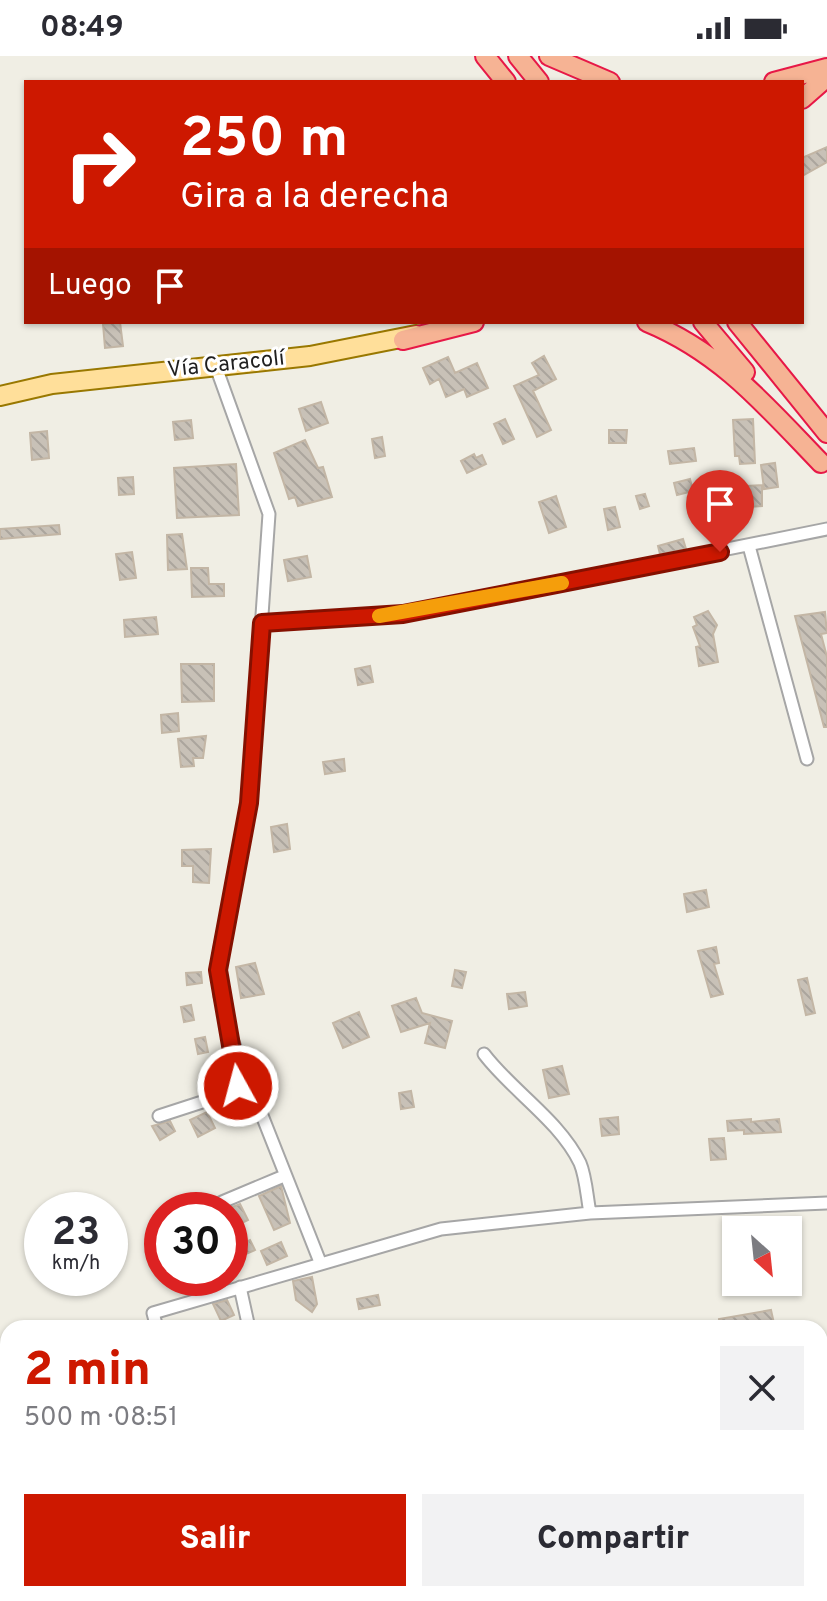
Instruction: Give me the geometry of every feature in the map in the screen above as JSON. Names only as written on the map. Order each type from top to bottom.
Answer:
[{"type":"highway","points":[[484,56],[499,80]]},
{"type":"highway","points":[[484,56],[504,80]]},
{"type":"highway","points":[[518,56],[537,80]]},
{"type":"highway","points":[[549,56],[605,80]]},
{"type":"highway","points":[[782,80],[827,68]]},
{"type":"highway","points":[[804,97],[827,76]]},
{"type":"highway","points":[[403,340],[428,324]]},
{"type":"highway","points":[[403,340],[466,324]]},
{"type":"highway","points":[[651,324],[704,350],[729,369],[824,467]]},
{"type":"highway","points":[[705,324],[824,467]]},
{"type":"highway","points":[[739,324],[827,433]]},
{"type":"highway","points":[[753,324],[781,376]]},
{"type":"main road","points":[[804,86],[827,76]]},
{"type":"main road","name":"Vía Caracolí","points":[[0,396],[52,384],[216,367],[403,340],[444,324]]},
{"type":"street","points":[[216,367],[269,514],[249,803],[218,970],[220,996],[231,1037],[320,1262]]},
{"type":"street","points":[[262,623],[403,614],[827,529]]},
{"type":"street","points":[[749,546],[807,759]]},
{"type":"street","points":[[159,1116],[236,1091],[231,1037]]},
{"type":"street","points":[[484,1054],[503,1079],[529,1097],[580,1164],[590,1213]]},
{"type":"street","points":[[246,1192],[284,1176]]},
{"type":"street","points":[[248,1284],[441,1229],[590,1213],[827,1203]]},
{"type":"street","points":[[155,1320],[153,1313],[210,1296]]},
{"type":"street","points":[[242,1296],[247,1320]]},
{"type":"building","points":[[827,147],[827,162],[804,175],[804,157]]},
{"type":"building","points":[[103,324],[120,324],[123,346],[105,348]]},
{"type":"building","points":[[544,356],[556,379],[533,391],[551,430],[537,437],[514,386],[539,375],[532,363]]},
{"type":"building","points":[[448,357],[455,373],[477,363],[488,388],[467,397],[464,389],[446,397],[439,379],[430,384],[423,368]]},
{"type":"building","points":[[321,402],[328,423],[306,431],[299,409]]},
{"type":"building","points":[[505,419],[514,439],[503,444],[494,424]]},
{"type":"building","points":[[753,419],[755,463],[740,464],[739,456],[735,456],[733,420]]},
{"type":"building","points":[[191,420],[193,438],[175,440],[173,422]]},
{"type":"building","points":[[609,430],[627,430],[626,443],[609,443]]},
{"type":"building","points":[[47,431],[49,458],[32,460],[30,433]]},
{"type":"building","points":[[382,437],[385,456],[375,458],[372,439]]},
{"type":"building","points":[[305,440],[318,468],[323,467],[332,497],[298,506],[295,497],[289,499],[274,453]]},
{"type":"building","points":[[694,448],[696,461],[670,464],[668,451]]},
{"type":"building","points":[[474,454],[476,458],[482,455],[486,464],[467,473],[461,461]]},
{"type":"building","points":[[775,463],[778,487],[764,489],[761,465]]},
{"type":"building","points":[[236,464],[239,515],[177,518],[174,468]]},
{"type":"building","points":[[133,477],[134,494],[119,495],[118,478]]},
{"type":"building","points":[[690,479],[693,491],[677,495],[674,483]]},
{"type":"building","points":[[762,485],[762,506],[732,508],[731,487]]},
{"type":"building","points":[[645,494],[649,506],[640,509],[636,496]]},
{"type":"building","points":[[556,496],[566,527],[549,533],[539,502]]},
{"type":"building","points":[[615,507],[620,527],[608,530],[604,509]]},
{"type":"building","points":[[731,510],[733,523],[722,525],[720,512]]},
{"type":"building","points":[[59,525],[60,534],[0,539],[0,529]]},
{"type":"building","points":[[182,534],[187,569],[168,570],[167,535]]},
{"type":"building","points":[[683,539],[686,549],[660,554],[658,546]]},
{"type":"building","points":[[132,552],[136,578],[120,580],[116,554]]},
{"type":"building","points":[[307,556],[311,577],[288,581],[284,560]]},
{"type":"building","points":[[191,568],[208,568],[209,584],[224,584],[224,596],[192,597]]},
{"type":"building","points":[[708,611],[717,625],[713,634],[718,662],[699,666],[696,647],[700,646],[693,627],[697,625],[694,617]]},
{"type":"building","points":[[825,612],[827,633],[821,634],[827,657],[827,727],[824,727],[795,616]]},
{"type":"building","points":[[156,617],[158,634],[125,637],[124,620]]},
{"type":"building","points":[[181,664],[214,664],[214,701],[182,702]]},
{"type":"building","points":[[370,666],[373,682],[358,685],[355,669]]},
{"type":"building","points":[[178,713],[179,731],[162,733],[161,715]]},
{"type":"building","points":[[206,736],[203,758],[193,758],[194,766],[181,767],[178,739]]},
{"type":"building","points":[[344,759],[345,771],[325,774],[323,762]]},
{"type":"building","points":[[287,824],[290,849],[274,852],[271,827]]},
{"type":"building","points":[[211,849],[209,883],[193,882],[193,866],[182,866],[182,850]]},
{"type":"building","points":[[706,890],[709,907],[687,912],[684,894]]},
{"type":"building","points":[[716,947],[719,963],[714,964],[723,994],[711,997],[698,951]]},
{"type":"building","points":[[255,963],[264,994],[241,998],[236,967]]},
{"type":"building","points":[[455,970],[466,972],[462,988],[452,986]]},
{"type":"building","points":[[201,972],[202,983],[187,985],[186,973]]},
{"type":"building","points":[[807,978],[815,1013],[806,1015],[798,980]]},
{"type":"building","points":[[525,992],[527,1006],[509,1009],[507,994]]},
{"type":"building","points":[[416,998],[422,1013],[452,1021],[445,1048],[425,1043],[430,1023],[401,1032],[392,1006]]},
{"type":"building","points":[[191,1005],[194,1020],[184,1022],[181,1007]]},
{"type":"building","points":[[359,1012],[369,1037],[343,1048],[333,1023]]},
{"type":"building","points":[[205,1037],[208,1052],[198,1054],[195,1039]]},
{"type":"building","points":[[562,1066],[569,1094],[549,1098],[543,1070]]},
{"type":"building","points":[[411,1091],[414,1107],[401,1109],[399,1093]]},
{"type":"building","points":[[207,1112],[215,1128],[198,1137],[190,1120]]},
{"type":"building","points":[[618,1117],[619,1134],[602,1136],[600,1119]]},
{"type":"building","points":[[751,1119],[751,1122],[779,1119],[781,1132],[744,1134],[744,1130],[728,1131],[727,1121]]},
{"type":"building","points":[[170,1121],[175,1131],[160,1140],[152,1126]]},
{"type":"building","points":[[724,1138],[726,1159],[711,1160],[709,1139]]},
{"type":"building","points":[[281,1186],[290,1223],[274,1230],[259,1196]]},
{"type":"building","points":[[248,1241],[255,1250],[248,1253]]},
{"type":"building","points":[[281,1242],[287,1256],[267,1265],[261,1251]]},
{"type":"building","points":[[312,1277],[317,1304],[312,1312],[296,1300],[293,1281]]},
{"type":"building","points":[[378,1295],[380,1305],[359,1309],[357,1299]]},
{"type":"building","points":[[227,1300],[234,1315],[221,1320],[213,1304]]},
{"type":"building","points":[[771,1310],[773,1320],[719,1320]]},
{"type":"slow traffic","points":[[379,616],[562,583]]},
{"type":"route","points":[[238,1086],[231,1037],[220,996],[218,970],[249,803],[262,623],[403,614],[720,552]]}]
